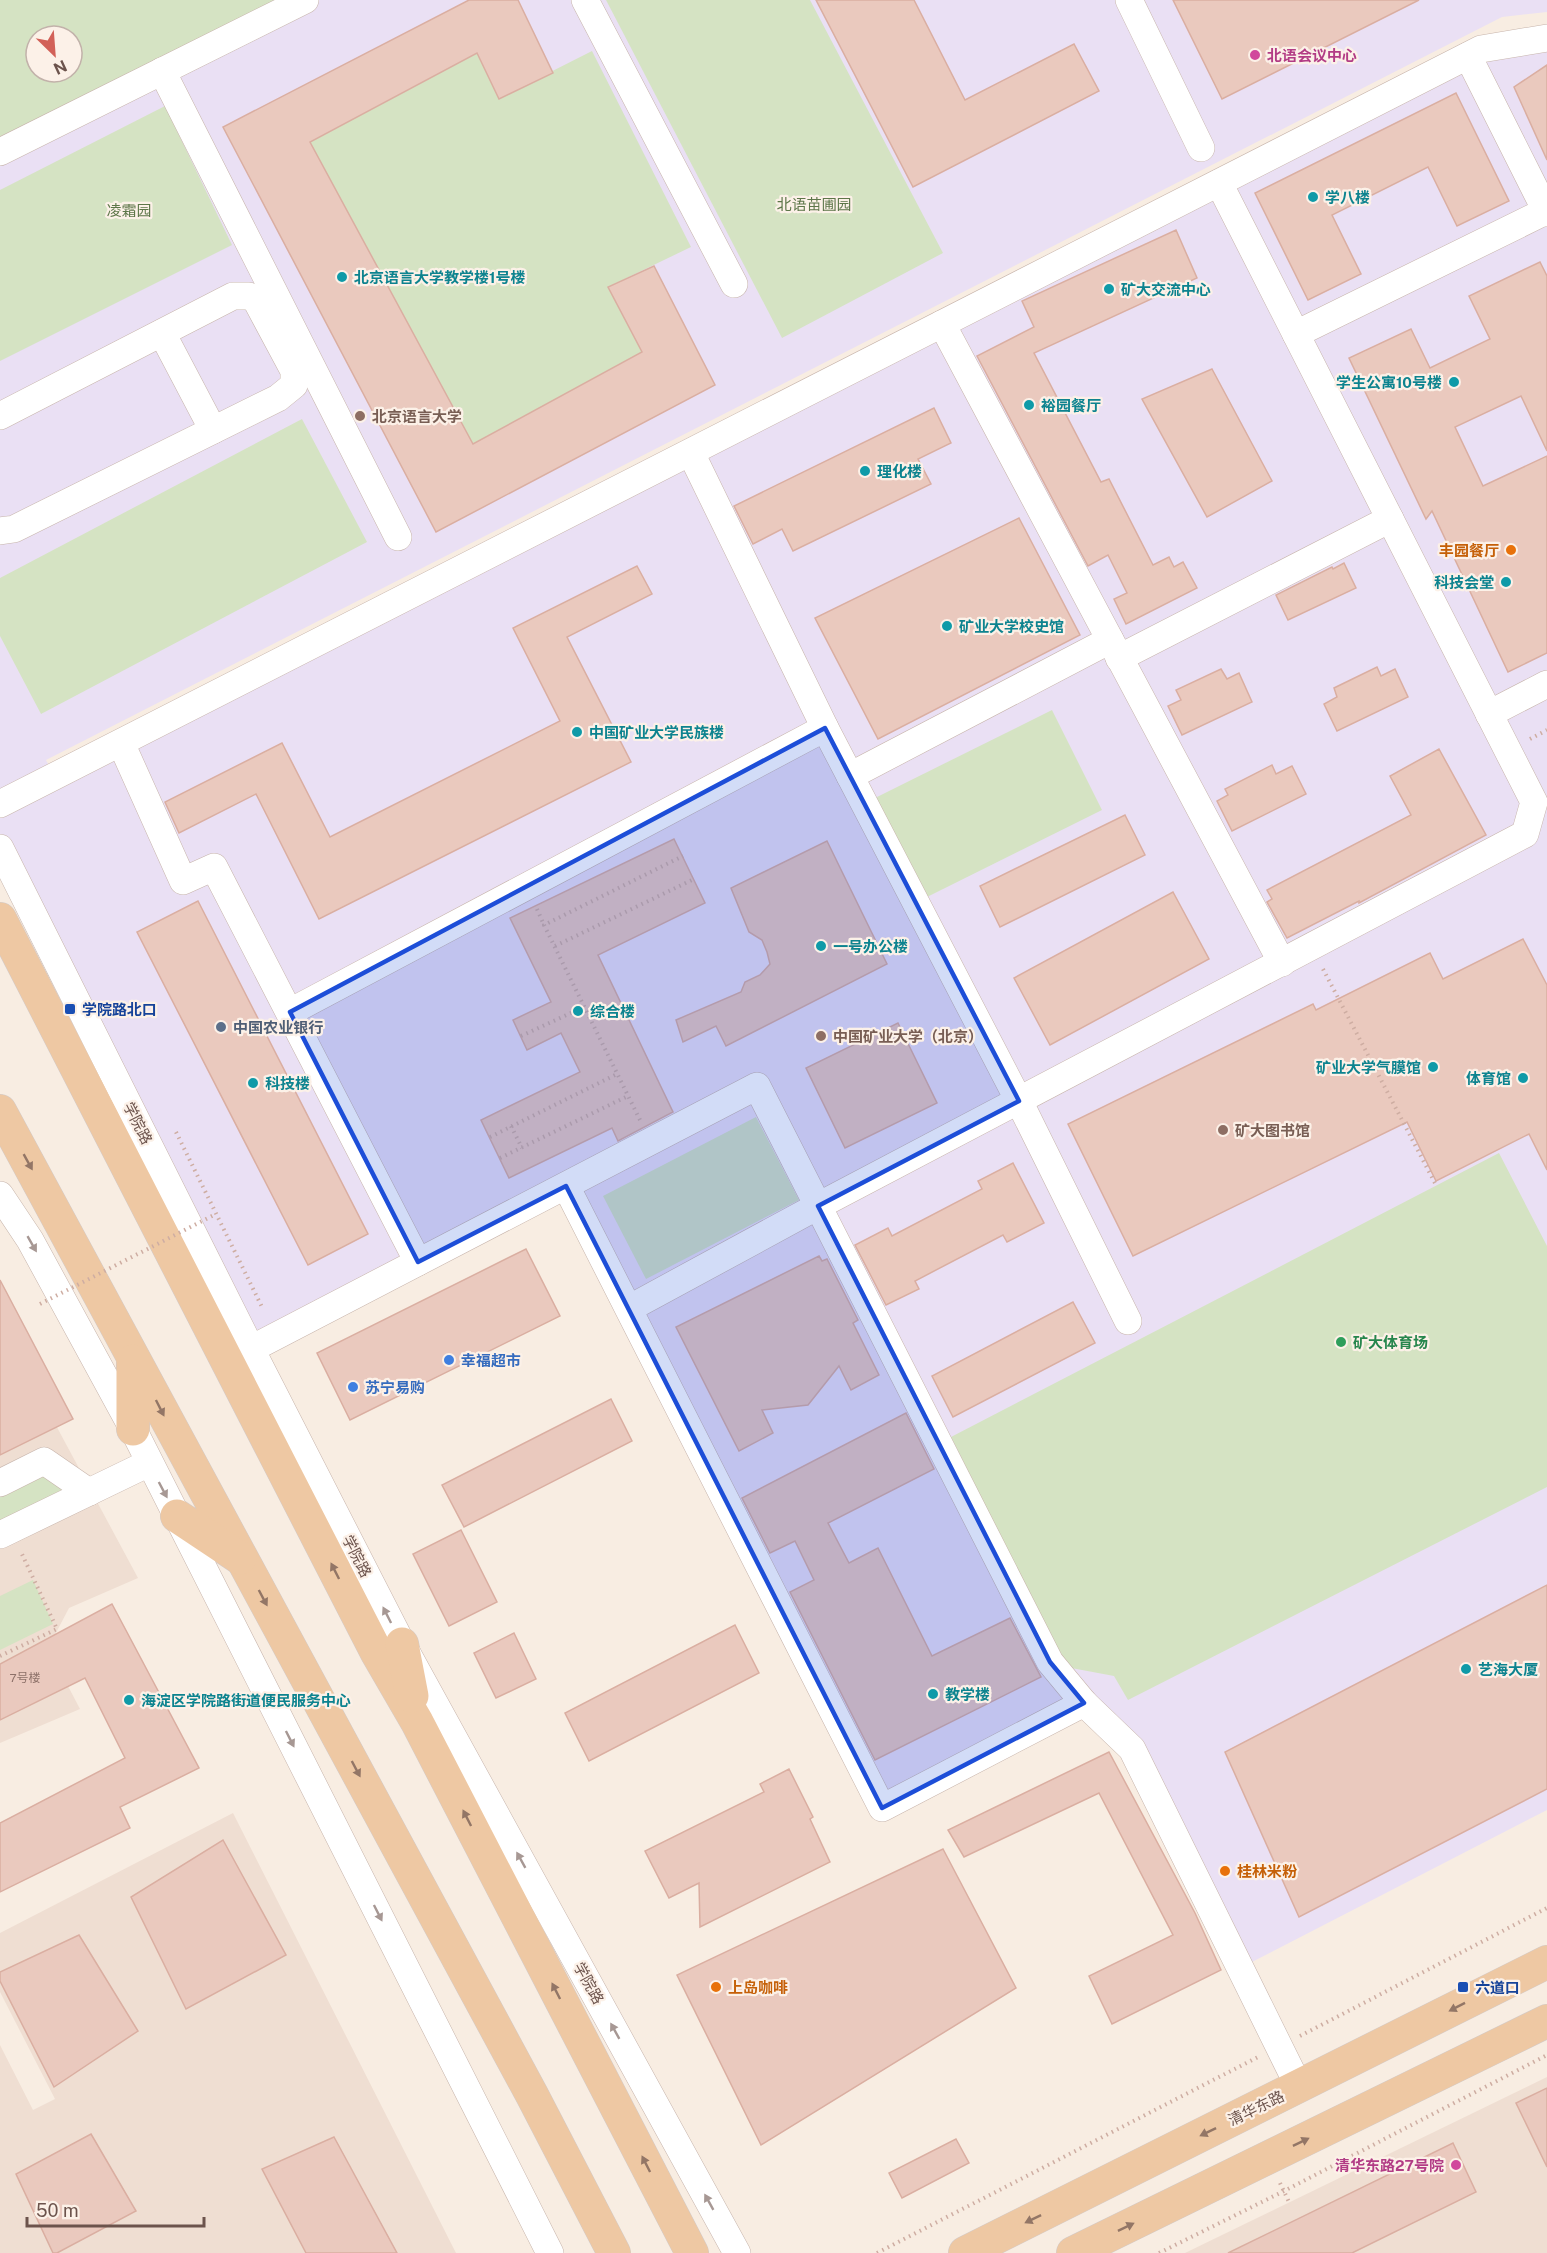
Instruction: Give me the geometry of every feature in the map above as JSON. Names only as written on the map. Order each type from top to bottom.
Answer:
[{"type":"main road","name":"学院路","points":[[0,920],[377,1653],[417,1722],[692,2253]]},
{"type":"main road","points":[[0,1111],[532,2095],[614,2253]]},
{"type":"main road","points":[[133,1354],[133,1429]]},
{"type":"main road","points":[[177,1515],[243,1561]]},
{"type":"main road","points":[[402,1644],[417,1722]]},
{"type":"main road","name":"清华东路","points":[[965,2253],[1547,1962]]},
{"type":"main road","points":[[1073,2253],[1547,2021]]},
{"type":"street","points":[[0,152],[305,0]]},
{"type":"street","points":[[585,0],[734,284]]},
{"type":"street","points":[[1129,0],[1201,148]]},
{"type":"street","points":[[0,804],[1468,56],[1481,50],[1547,38]]},
{"type":"street","points":[[1296,334],[1546,212],[1468,56]]},
{"type":"street","points":[[162,71],[398,537]]},
{"type":"street","points":[[630,1308],[818,1206],[1536,829],[1534,802],[1219,183]]},
{"type":"street","points":[[0,416],[233,296],[249,296],[256,300],[294,371],[294,385],[278,398],[14,529],[0,531]]},
{"type":"street","points":[[942,324],[1282,963]]},
{"type":"street","points":[[162,333],[213,430]]},
{"type":"street","points":[[691,453],[825,728],[1019,1101],[1128,1321]]},
{"type":"street","points":[[850,776],[1390,519]]},
{"type":"street","points":[[1489,714],[1547,684]]},
{"type":"street","points":[[290,1012],[825,728]]},
{"type":"street","points":[[121,743],[183,881],[214,867],[418,1262]]},
{"type":"street","name":"学院路","points":[[0,848],[251,1349],[402,1644],[737,2253]]},
{"type":"street","points":[[251,1349],[757,1086],[1050,1662],[1084,1703],[1132,1749],[1299,2087]]},
{"type":"street","points":[[566,1186],[630,1308],[882,1808],[1084,1703]]},
{"type":"street","points":[[0,1195],[30,1240],[133,1429],[550,2253]]},
{"type":"street","points":[[0,1483],[44,1461],[89,1492]]},
{"type":"street","points":[[0,1535],[149,1463]]},
{"type":"path","points":[[643,1126],[544,925],[683,856]]},
{"type":"path","points":[[555,946],[693,879]]},
{"type":"path","points":[[1312,947],[1436,1185]]},
{"type":"path","points":[[521,1036],[584,1007]]},
{"type":"path","points":[[490,1137],[617,1074]]},
{"type":"path","points":[[500,1158],[628,1096]]},
{"type":"path","points":[[511,1126],[522,1148]]},
{"type":"path","points":[[176,1132],[262,1307]]},
{"type":"path","points":[[40,1304],[216,1214]]},
{"type":"path","points":[[877,2253],[1547,1908]]},
{"type":"path","points":[[1159,2253],[1547,2055]]},
{"type":"path","points":[[1279,2179],[1289,2202]]},
{"type":"highlighted area","points":[[825,728],[1019,1101],[818,1206],[1050,1662],[1084,1703],[882,1808],[566,1186],[418,1262],[290,1012]]},
{"type":"shaded area","name":"中国矿业大学（北京）","points":[[0,0],[1547,0],[1547,12],[1502,17],[46,760],[54,775],[1468,56],[1547,40],[1547,1810],[1250,1963],[1132,1749],[1084,1703],[882,1808],[566,1186],[251,1349],[0,848]]},
{"type":"shaded area","points":[[45,1405],[138,1578],[69,1608],[48,1648],[80,1709],[0,1743],[0,1429]]},
{"type":"shaded area","points":[[233,1813],[456,2253],[0,2253],[0,2045],[33,2110],[55,2099],[0,1992],[0,1933]]},
{"type":"shaded area","name":"清华东路27号院","points":[[1547,2077],[1547,2253],[1185,2253]]},
{"type":"green space","points":[[0,0],[305,0],[0,152]]},
{"type":"green space","name":"北语苗圃园","points":[[606,0],[810,0],[943,253],[782,338]]},
{"type":"green space","points":[[592,51],[691,247],[608,287],[642,352],[473,444],[310,142],[477,53],[499,98]]},
{"type":"green space","name":"凌霜园","points":[[165,106],[232,245],[0,361],[0,190]]},
{"type":"green space","points":[[302,419],[367,542],[41,714],[0,636],[0,578]]},
{"type":"green space","points":[[1052,710],[1102,810],[925,898],[875,798]]},
{"type":"green space","points":[[756,1117],[799,1200],[646,1279],[603,1196]]},
{"type":"green space","name":"矿大体育场","points":[[1499,1153],[1547,1246],[1547,1487],[1128,1700],[1114,1676],[1066,1667],[951,1437]]},
{"type":"green space","points":[[54,1467],[67,1496],[0,1528],[0,1492]]},
{"type":"green space","points":[[33,1580],[53,1624],[0,1650],[0,1596]]},
{"type":"building","name":"北京语言大学教学楼1号楼","points":[[469,0],[518,0],[553,73],[499,99],[477,53],[310,142],[473,444],[642,352],[608,287],[654,266],[715,385],[436,532],[223,127]]},
{"type":"building","points":[[816,0],[914,0],[965,100],[1074,44],[1099,91],[913,187]]},
{"type":"building","name":"北语会议中心","points":[[1173,0],[1419,0],[1222,99]]},
{"type":"building","points":[[1547,65],[1547,160],[1514,87]]},
{"type":"building","name":"学八楼","points":[[1456,93],[1509,201],[1457,226],[1428,167],[1332,215],[1361,274],[1308,300],[1255,193]]},
{"type":"building","points":[[1176,230],[1197,278],[1034,353],[1101,482],[1109,479],[1153,565],[1169,557],[1174,567],[1183,562],[1197,588],[1126,624],[1114,599],[1127,593],[1108,555],[1088,566],[977,356],[1034,327],[1022,301]]},
{"type":"building","name":"学生公寓10号楼","points":[[1540,262],[1547,276],[1547,451],[1521,396],[1455,427],[1483,486],[1547,456],[1547,653],[1508,672],[1432,511],[1426,519],[1349,358],[1411,329],[1430,368],[1490,339],[1469,296]]},
{"type":"building","points":[[1212,369],[1272,481],[1207,517],[1142,399]]},
{"type":"building","name":"理化楼","points":[[934,408],[951,443],[918,459],[931,484],[793,551],[782,529],[753,544],[734,506]]},
{"type":"building","name":"矿业大学校史馆","points":[[1019,518],[1080,635],[878,739],[815,618]]},
{"type":"building","points":[[1344,563],[1356,588],[1288,620],[1276,595]]},
{"type":"building","name":"中国矿业大学民族楼","points":[[637,566],[652,594],[567,637],[631,762],[319,919],[256,794],[179,833],[165,802],[282,743],[330,837],[560,721],[513,628]]},
{"type":"building","points":[[1377,667],[1381,676],[1395,669],[1408,697],[1337,731],[1324,704],[1337,697],[1334,688]]},
{"type":"building","points":[[1221,669],[1227,679],[1239,673],[1252,702],[1182,735],[1168,706],[1181,700],[1176,690]]},
{"type":"building","points":[[1439,749],[1486,835],[1359,903],[1359,901],[1287,938],[1267,902],[1272,899],[1267,890],[1411,815],[1390,776]]},
{"type":"building","points":[[1272,765],[1276,774],[1292,766],[1306,794],[1232,831],[1217,801],[1228,795],[1225,789]]},
{"type":"building","points":[[1125,815],[1145,855],[1000,927],[980,886]]},
{"type":"building","name":"综合楼","points":[[674,839],[705,903],[598,955],[673,1112],[618,1141],[612,1128],[509,1178],[481,1120],[580,1072],[561,1033],[527,1050],[513,1020],[551,1002],[510,918]]},
{"type":"building","name":"一号办公楼","points":[[827,841],[887,964],[726,1046],[716,1026],[683,1042],[676,1020],[741,992],[745,982],[760,975],[770,964],[762,940],[749,932],[731,888]]},
{"type":"building","points":[[1173,892],[1209,959],[1050,1045],[1014,978]]},
{"type":"building","name":"科技楼","points":[[198,901],[368,1234],[308,1265],[137,932]]},
{"type":"building","points":[[1523,939],[1547,985],[1547,1170],[1529,1134],[1436,1181],[1407,1122],[1133,1256],[1068,1124],[1313,1004],[1316,1010],[1430,953],[1443,979]]},
{"type":"building","points":[[898,1023],[937,1103],[845,1148],[806,1068]]},
{"type":"building","points":[[1013,1163],[1044,1223],[1007,1242],[1003,1235],[915,1281],[919,1289],[886,1305],[855,1245],[888,1228],[892,1236],[982,1189],[978,1181]]},
{"type":"building","points":[[526,1249],[560,1316],[350,1420],[317,1353]]},
{"type":"building","points":[[819,1256],[822,1261],[827,1259],[858,1320],[853,1323],[879,1375],[851,1390],[839,1366],[808,1405],[762,1410],[773,1433],[739,1451],[676,1327]]},
{"type":"building","points":[[0,1280],[73,1419],[0,1455]]},
{"type":"building","points":[[1073,1302],[1095,1343],[953,1417],[932,1376]]},
{"type":"building","points":[[611,1399],[632,1441],[464,1527],[442,1485]]},
{"type":"building","points":[[906,1413],[934,1469],[828,1523],[849,1563],[878,1548],[932,1656],[1010,1618],[1041,1677],[875,1760],[790,1592],[814,1580],[795,1541],[770,1553],[742,1498]]},
{"type":"building","points":[[461,1530],[497,1602],[449,1626],[413,1554]]},
{"type":"building","name":"艺海大厦","points":[[1547,1585],[1547,1789],[1299,1917],[1225,1752]]},
{"type":"building","points":[[112,1604],[199,1768],[120,1807],[130,1828],[0,1892],[0,1823],[125,1758],[85,1678],[0,1720],[0,1664]]},
{"type":"building","points":[[735,1625],[759,1673],[589,1761],[565,1713]]},
{"type":"building","points":[[514,1633],[536,1679],[496,1698],[474,1653]]},
{"type":"building","points":[[1109,1752],[1195,1913],[1221,1970],[1112,2024],[1089,1976],[1173,1935],[1099,1793],[964,1857],[948,1830]]},
{"type":"building","points":[[789,1769],[813,1817],[810,1819],[830,1862],[700,1927],[699,1883],[669,1898],[645,1851],[764,1792],[760,1784]]},
{"type":"building","points":[[223,1840],[286,1955],[186,2009],[131,1897]]},
{"type":"building","points":[[943,1849],[1016,1988],[761,2145],[677,1975]]},
{"type":"building","points":[[79,1935],[138,2031],[54,2087],[0,1981],[0,1972]]},
{"type":"building","points":[[1547,2088],[1547,2167],[1516,2103]]},
{"type":"building","points":[[91,2134],[136,2211],[57,2253],[53,2253],[16,2174]]},
{"type":"building","points":[[334,2137],[397,2253],[306,2253],[262,2169]]},
{"type":"building","points":[[956,2139],[969,2163],[902,2198],[889,2173]]},
{"type":"building","points":[[1453,2143],[1476,2192],[1352,2253],[1228,2253]]},
{"type":"place","name":"北语会议中心","points":[[1255,55]]},
{"type":"place","name":"学八楼","points":[[1313,197]]},
{"type":"place","name":"北京语言大学教学楼1号楼","points":[[342,277]]},
{"type":"place","name":"矿大交流中心","points":[[1109,289]]},
{"type":"place","name":"学生公寓10号楼","points":[[1454,382]]},
{"type":"place","name":"裕园餐厅","points":[[1029,405]]},
{"type":"place","name":"北京语言大学","points":[[360,416]]},
{"type":"place","name":"理化楼","points":[[865,471]]},
{"type":"place","name":"丰园餐厅","points":[[1511,550]]},
{"type":"place","name":"科技会堂","points":[[1506,582]]},
{"type":"place","name":"矿业大学校史馆","points":[[947,626]]},
{"type":"place","name":"中国矿业大学民族楼","points":[[577,732]]},
{"type":"place","name":"一号办公楼","points":[[821,946]]},
{"type":"place","name":"学院路北口","points":[[70,1009]]},
{"type":"place","name":"综合楼","points":[[578,1011]]},
{"type":"place","name":"中国农业银行","points":[[221,1027]]},
{"type":"place","name":"中国矿业大学（北京）","points":[[821,1036]]},
{"type":"place","name":"矿业大学气膜馆","points":[[1433,1067]]},
{"type":"place","name":"体育馆","points":[[1523,1078]]},
{"type":"place","name":"科技楼","points":[[253,1083]]},
{"type":"place","name":"矿大图书馆","points":[[1223,1130]]},
{"type":"place","name":"矿大体育场","points":[[1341,1342]]},
{"type":"place","name":"幸福超市","points":[[449,1360]]},
{"type":"place","name":"苏宁易购","points":[[353,1387]]},
{"type":"place","name":"艺海大厦","points":[[1466,1669]]},
{"type":"place","name":"教学楼","points":[[933,1694]]},
{"type":"place","name":"海淀区学院路街道便民服务中心","points":[[129,1700]]},
{"type":"place","name":"桂林米粉","points":[[1225,1871]]},
{"type":"place","name":"上岛咖啡","points":[[716,1987]]},
{"type":"place","name":"六道口","points":[[1463,1987]]},
{"type":"place","name":"清华东路27号院","points":[[1456,2165]]}]
